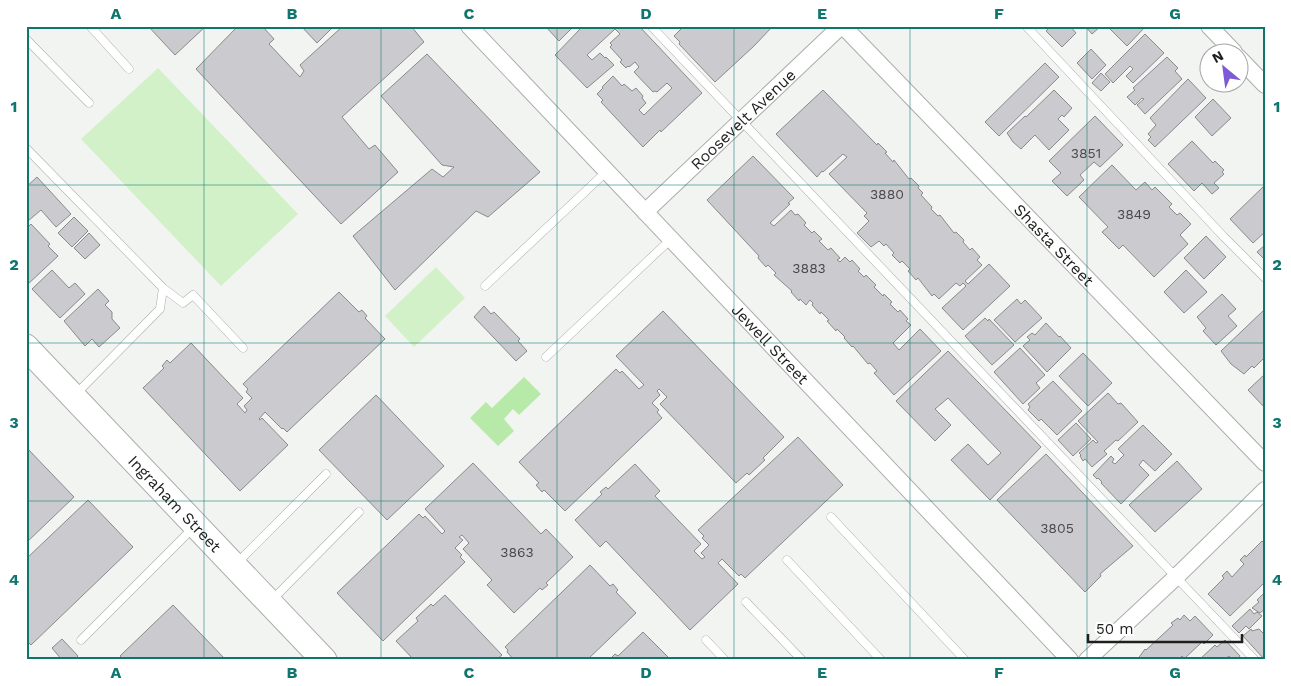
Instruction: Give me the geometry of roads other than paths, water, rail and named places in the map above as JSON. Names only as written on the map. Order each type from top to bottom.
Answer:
[{"type":"main road","name":"Ingraham Street","points":[[26,347],[270,602],[319,658]]},
{"type":"street","name":"Jewell Street","points":[[469,26],[1070,660]]},
{"type":"street","name":"Roosevelt Avenue","points":[[645,212],[842,26]]},
{"type":"street","name":"Shasta Street","points":[[842,26],[1265,464]]},
{"type":"street","points":[[1210,26],[1225,42]]},
{"type":"street","points":[[1248,67],[1265,85]]},
{"type":"street","points":[[1086,660],[1176,577],[1265,490]]},
{"type":"lane","points":[[90,26],[129,69]]},
{"type":"lane","points":[[651,26],[1254,660]]},
{"type":"lane","points":[[1026,26],[1265,278]]},
{"type":"lane","points":[[26,39],[89,103]]},
{"type":"lane","points":[[26,148],[163,288],[183,303],[193,295],[243,348]]},
{"type":"lane","points":[[485,286],[607,171]]},
{"type":"lane","points":[[546,357],[671,239]]},
{"type":"lane","points":[[74,396],[160,309],[163,288]]},
{"type":"lane","points":[[235,566],[326,474]]},
{"type":"lane","points":[[270,602],[359,512]]},
{"type":"lane","points":[[831,517],[965,660]]},
{"type":"lane","points":[[81,640],[197,525]]},
{"type":"lane","points":[[787,560],[881,660]]},
{"type":"lane","points":[[746,602],[802,660]]},
{"type":"lane","points":[[706,640],[725,660]]}]
